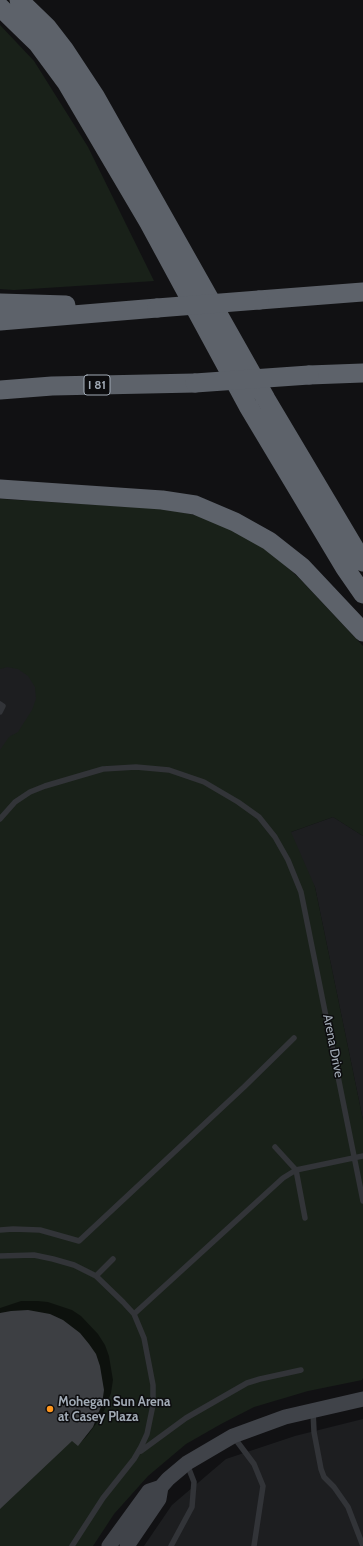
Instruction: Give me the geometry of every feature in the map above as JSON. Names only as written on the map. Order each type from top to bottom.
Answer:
[{"type":"highway","points":[[19,0],[26,5],[47,27],[60,43],[95,96],[266,399],[363,562]]},
{"type":"highway","points":[[0,7],[38,44],[66,82],[149,223],[248,406],[341,562],[363,594]]},
{"type":"highway","points":[[0,321],[363,292]]},
{"type":"highway","points":[[0,303],[153,308]]},
{"type":"highway","name":"I 81","points":[[0,390],[52,386],[195,383],[309,375],[363,373]]},
{"type":"highway","points":[[0,489],[162,500],[195,505],[235,522],[269,541],[302,567],[363,632]]},
{"type":"main road","points":[[109,1546],[149,1491],[161,1487],[187,1463],[233,1436],[285,1416],[363,1399]]},
{"type":"main road","points":[[127,1546],[159,1499],[161,1487]]},
{"type":"lane","points":[[0,704],[3,706],[0,712]]},
{"type":"lane","name":"Arena Drive","points":[[0,819],[15,802],[30,792],[45,786],[103,769],[136,768],[169,770],[204,782],[238,802],[259,817],[275,837],[288,860],[302,892],[363,1201]]},
{"type":"lane","points":[[0,1230],[40,1230],[79,1241],[244,1087],[294,1038]]},
{"type":"lane","points":[[276,1147],[296,1170],[305,1218]]},
{"type":"lane","points":[[134,1314],[282,1178],[296,1170],[363,1156]]},
{"type":"lane","points":[[0,1256],[34,1256],[53,1259],[74,1266],[96,1276],[134,1314],[144,1338],[151,1367],[154,1405],[147,1434],[134,1459]]},
{"type":"lane","points":[[96,1276],[113,1259]]},
{"type":"lane","points":[[72,1546],[103,1498],[143,1449],[186,1418],[247,1383],[300,1370]]},
{"type":"lane","points":[[313,1410],[314,1432],[321,1469],[324,1477],[334,1487],[348,1507],[363,1546]]},
{"type":"lane","points":[[233,1436],[254,1464],[263,1486],[254,1546]]},
{"type":"lane","points":[[171,1546],[192,1507],[194,1482],[187,1463]]},
{"type":"shaded area","points":[[0,25],[34,61],[88,147],[154,281],[14,290],[0,289]]},
{"type":"shaded area","points":[[0,499],[166,509],[199,516],[240,533],[275,556],[300,579],[363,646],[363,836],[333,817],[291,832],[315,887],[363,1120],[363,1378],[362,1380],[308,1391],[254,1407],[186,1444],[148,1476],[114,1514],[93,1546],[0,1546],[0,750],[9,737],[18,732],[32,710],[36,699],[35,687],[28,676],[18,669],[7,667],[0,669]]},
{"type":"shaded area","points":[[0,652],[55,684],[0,765]]},
{"type":"shaded area","points":[[333,817],[363,836],[363,1120],[315,887],[283,835]]},
{"type":"shaded area","points":[[363,1419],[363,1546],[144,1546],[172,1505],[226,1459],[295,1436]]},
{"type":"building","name":"Mohegan Sun Arena at Casey Plaza","points":[[28,1310],[50,1314],[63,1320],[80,1333],[96,1354],[100,1366],[104,1390],[102,1404],[93,1427],[78,1446],[72,1441],[0,1509],[0,1313]]},
{"type":"place","name":"Mohegan Sun Arena at Casey Plaza","points":[[50,1409]]}]
